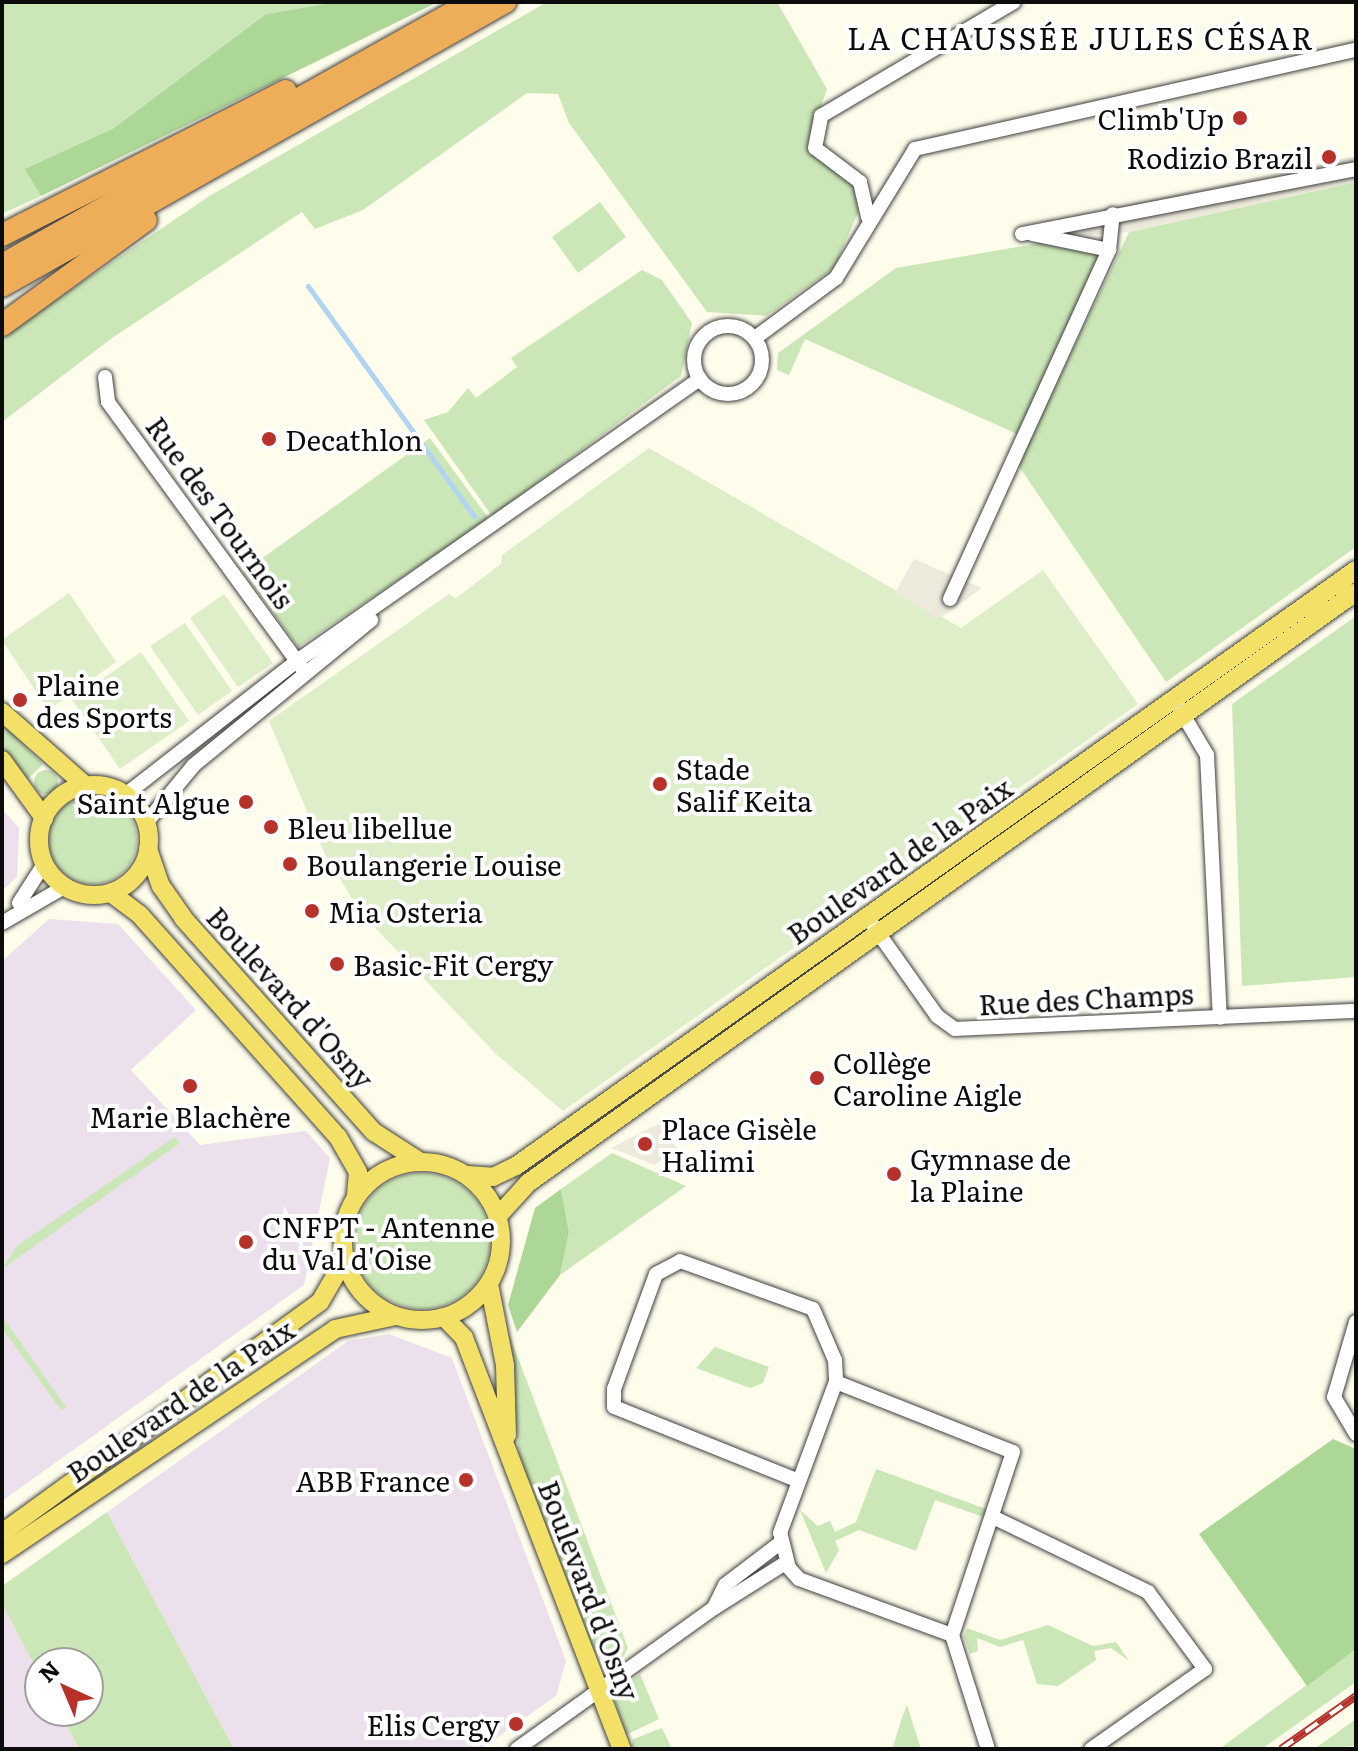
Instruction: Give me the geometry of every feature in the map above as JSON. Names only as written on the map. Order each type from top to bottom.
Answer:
[{"type":"highway","points":[[2,233],[472,2]]},
{"type":"highway","points":[[2,265],[472,2]]},
{"type":"highway","points":[[2,286],[505,2]]},
{"type":"highway","points":[[2,325],[145,220],[422,48]]},
{"type":"main road","name":"Boulevard de la Paix","points":[[498,1216],[528,1183],[1173,699],[1356,570]]},
{"type":"main road","name":"Boulevard de la Paix","points":[[467,1175],[493,1177],[516,1166],[1185,715],[1356,592]]},
{"type":"main road","points":[[2,712],[86,786],[125,795],[146,823],[148,849],[133,879],[111,893],[64,887],[44,864],[44,818],[2,760]]},
{"type":"main road","points":[[44,818],[63,795],[86,786]]},
{"type":"main road","name":"Boulevard d'Osny","points":[[148,849],[161,886],[183,918],[374,1132],[419,1161]]},
{"type":"main road","name":"Boulevard d'Osny","points":[[111,893],[140,915],[338,1137],[358,1172],[356,1197]]},
{"type":"main road","points":[[419,1161],[467,1175],[498,1216],[502,1246],[489,1284],[444,1317],[398,1316],[363,1293],[345,1259],[345,1224],[356,1197],[388,1169],[419,1161]]},
{"type":"main road","name":"Boulevard de la Paix","points":[[2,1533],[320,1302],[345,1259]]},
{"type":"main road","name":"Boulevard d'Osny","points":[[489,1284],[505,1365],[507,1450]]},
{"type":"main road","name":"Boulevard de la Paix","points":[[2,1554],[335,1329],[398,1316]]},
{"type":"main road","name":"Boulevard d'Osny","points":[[444,1317],[464,1338],[622,1749]]},
{"type":"street","points":[[867,217],[860,182],[815,148],[821,116],[1014,2]]},
{"type":"street","points":[[755,338],[836,278],[867,217],[915,149],[1356,50]]},
{"type":"street","points":[[1109,250],[1026,233],[1356,169]]},
{"type":"street","points":[[950,599],[1109,250],[1113,214]]},
{"type":"street","points":[[738,327],[755,338],[762,361],[751,385],[719,392],[700,379],[696,350],[707,333],[738,327]]},
{"type":"street","name":"Rue des Tournois","points":[[105,377],[108,402],[302,667]]},
{"type":"street","points":[[125,795],[420,578],[700,379]]},
{"type":"street","points":[[146,823],[173,784],[302,667]]},
{"type":"street","points":[[1173,699],[1207,755],[1220,1018],[1356,1011]]},
{"type":"street","points":[[2,923],[44,864]]},
{"type":"street","points":[[2,923],[47,890],[64,887]]},
{"type":"street","name":"Rue des Champs","points":[[872,925],[955,1029],[1220,1018]]},
{"type":"street","points":[[714,1608],[725,1585],[780,1543],[799,1481],[836,1382],[835,1360],[813,1309],[680,1261],[656,1274],[614,1389],[614,1407],[799,1481]]},
{"type":"street","points":[[1356,1322],[1334,1397],[1356,1434]]},
{"type":"street","points":[[836,1382],[1005,1445],[1014,1463],[997,1519],[952,1635],[988,1749]]},
{"type":"street","points":[[997,1519],[1148,1592],[1205,1669],[1091,1749]]},
{"type":"street","points":[[780,1543],[787,1562],[799,1579],[952,1635]]},
{"type":"street","points":[[517,1749],[714,1608],[787,1562]]},
{"type":"shaded area","points":[[1356,156],[1356,182],[1129,232],[1025,240],[1023,227]]},
{"type":"shaded area","points":[[914,559],[982,588],[939,619],[895,593]]},
{"type":"shaded area","points":[[2,809],[19,828],[17,877],[2,891]]},
{"type":"shaded area","points":[[49,919],[118,924],[196,1010],[131,1070],[200,1145],[306,1131],[330,1158],[304,1285],[2,1501],[2,961]]},
{"type":"shaded area","name":"Place Gisèle Halimi","points":[[660,1123],[677,1148],[655,1165],[611,1148]]},
{"type":"shaded area","points":[[389,1334],[452,1358],[566,1661],[556,1696],[481,1749],[234,1749],[107,1512],[348,1341]]},
{"type":"shaded area","points":[[2,1604],[25,1647],[24,1727],[67,1727],[79,1749],[2,1749]]},
{"type":"green space","points":[[2,2],[336,2],[266,14],[114,128],[26,169],[41,196],[2,214]]},
{"type":"green space","points":[[336,2],[438,2],[41,196],[25,169],[114,128],[266,14]]},
{"type":"green space","points":[[547,2],[777,2],[827,89],[808,144],[816,158],[852,181],[861,206],[834,268],[766,316],[707,312],[569,123],[558,94],[527,93],[363,210],[315,229],[302,212],[112,338],[2,422],[2,340],[22,323],[211,195]]},
{"type":"green space","points":[[1356,182],[1356,547],[1166,682],[1018,465],[1129,232]]},
{"type":"green space","points":[[600,202],[626,237],[578,273],[552,237]]},
{"type":"green space","points":[[1040,243],[1101,253],[1017,434],[805,339],[789,375],[777,370],[778,353],[896,268]]},
{"type":"green space","points":[[642,270],[662,280],[692,323],[681,376],[492,516],[424,420],[448,412],[468,388],[476,398],[517,367],[511,358]]},
{"type":"green space","points":[[430,438],[489,519],[298,647],[243,572]]},
{"type":"green space","name":"Stade Salif Keita","points":[[649,448],[961,628],[1043,570],[1138,704],[563,1111],[496,1054],[360,912],[324,852],[269,721],[449,594],[456,598],[501,564],[502,555]]},
{"type":"green space","points":[[69,593],[116,662],[48,710],[2,640]]},
{"type":"green space","points":[[224,594],[273,663],[238,687],[190,618]]},
{"type":"green space","points":[[1356,616],[1356,977],[1242,986],[1232,704]]},
{"type":"green space","points":[[185,623],[232,691],[198,715],[150,646]]},
{"type":"green space","points":[[141,652],[189,721],[120,769],[72,700]]},
{"type":"green space","points":[[2,724],[43,764],[28,779],[2,749]]},
{"type":"green space","points":[[46,770],[57,777],[58,782],[51,793],[46,794],[35,787],[34,782],[41,771]]},
{"type":"green space","points":[[93,796],[110,800],[124,809],[133,823],[137,840],[133,857],[124,871],[110,880],[93,884],[76,880],[62,871],[53,857],[49,840],[53,823],[62,809],[76,800]]},
{"type":"green space","points":[[175,1137],[180,1143],[2,1269],[17,1246]]},
{"type":"green space","points":[[612,1153],[686,1186],[560,1275],[569,1232],[561,1189]]},
{"type":"green space","points":[[422,1173],[448,1178],[470,1193],[485,1215],[490,1241],[485,1267],[470,1289],[448,1304],[422,1309],[396,1304],[374,1289],[359,1267],[354,1241],[359,1215],[374,1193],[396,1178]]},
{"type":"green space","points":[[561,1189],[569,1232],[560,1275],[517,1332],[508,1305],[535,1208]]},
{"type":"green space","points":[[2,1316],[66,1407],[61,1410],[2,1328]]},
{"type":"green space","points":[[509,1334],[628,1648],[623,1657],[592,1653],[519,1454]]},
{"type":"green space","points":[[715,1347],[769,1367],[763,1383],[750,1388],[696,1368]]},
{"type":"green space","points":[[1333,1439],[1356,1449],[1356,1649],[1307,1686],[1199,1534]]},
{"type":"green space","points":[[876,1469],[989,1510],[986,1518],[935,1500],[916,1551],[859,1530],[835,1541],[839,1550],[826,1573],[800,1510],[818,1526],[830,1521],[835,1532],[856,1522]]},
{"type":"green space","points":[[107,1512],[234,1749],[79,1749],[67,1727],[104,1727],[104,1647],[25,1647],[2,1604],[2,1586]]},
{"type":"green space","points":[[1048,1625],[1093,1646],[1116,1642],[1129,1661],[1111,1648],[1094,1651],[1096,1660],[1058,1686],[1037,1684],[1023,1640],[1000,1647],[977,1638],[978,1651],[970,1654],[964,1637],[967,1628],[1000,1640]]},
{"type":"green space","points":[[1356,1649],[1356,1682],[1262,1749],[1219,1749]]},
{"type":"green space","points":[[640,1674],[659,1719],[626,1735],[613,1694]]},
{"type":"green space","points":[[907,1705],[921,1749],[892,1749],[903,1715]]},
{"type":"green space","points":[[1356,1719],[1356,1746],[1314,1749]]},
{"type":"green space","points":[[662,1728],[672,1749],[631,1749],[633,1739]]},
{"type":"waterway","points":[[308,286],[474,516]]},
{"type":"railway","points":[[1281,1749],[1356,1696]]},
{"type":"place","name":"Climb'Up","points":[[1240,118]]},
{"type":"place","name":"Rodizio Brazil","points":[[1329,157]]},
{"type":"place","name":"Decathlon","points":[[269,439]]},
{"type":"place","name":"Plaine des Sports","points":[[20,700]]},
{"type":"place","name":"Stade Salif Keita","points":[[660,784]]},
{"type":"place","name":"Saint Algue","points":[[246,802]]},
{"type":"place","name":"Bleu libellue","points":[[271,827]]},
{"type":"place","name":"Boulangerie Louise","points":[[290,864]]},
{"type":"place","name":"Mia Osteria","points":[[312,911]]},
{"type":"place","name":"Basic-Fit Cergy","points":[[337,964]]},
{"type":"place","name":"Collège Caroline Aigle","points":[[817,1078]]},
{"type":"place","name":"Marie Blachère","points":[[190,1086]]},
{"type":"place","name":"Place Gisèle Halimi","points":[[645,1144]]},
{"type":"place","name":"Gymnase de la Plaine","points":[[894,1174]]},
{"type":"place","name":"CNFPT - Antenne du Val d'Oise","points":[[246,1242]]},
{"type":"place","name":"ABB France","points":[[466,1480]]},
{"type":"place","name":"Elis Cergy","points":[[516,1724]]},
{"type":"district","name":"LA CHAUSSÉE JULES CÉSAR","points":[[1081,37]]}]
